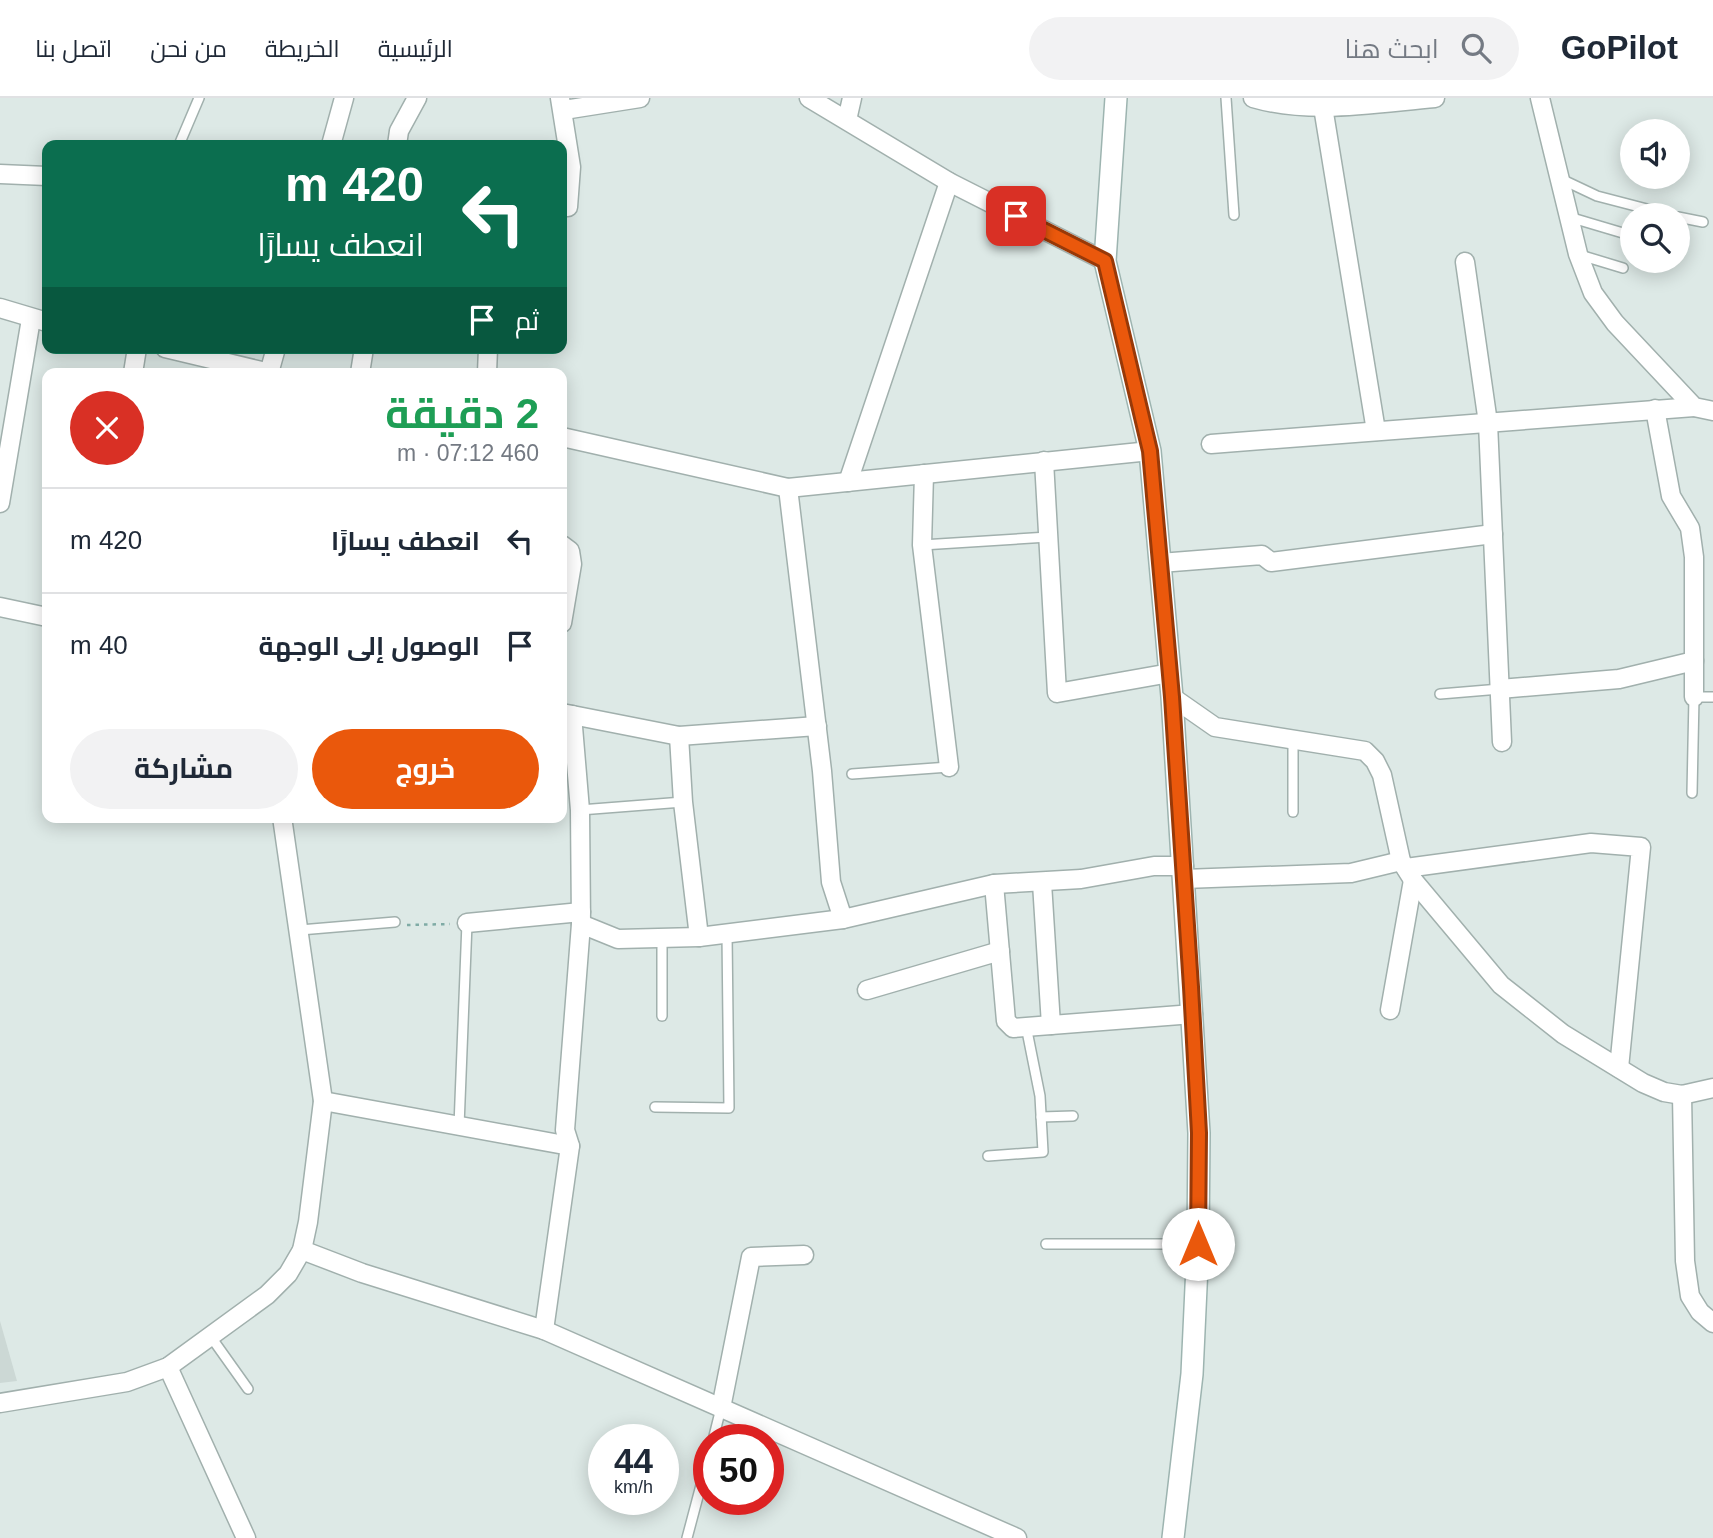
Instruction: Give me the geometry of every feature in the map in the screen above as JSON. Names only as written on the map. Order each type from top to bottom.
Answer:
[{"type":"main road","points":[[1116,98],[1105,261],[1150,451],[1172,697],[1199,1133],[1198,1244],[1192,1374],[1173,1538]]},
{"type":"street","points":[[332,140],[344,98]]},
{"type":"street","points":[[398,140],[417,98]]},
{"type":"street","points":[[567,207],[571,167],[562,104],[640,98]]},
{"type":"street","points":[[809,98],[949,182],[1105,261]]},
{"type":"street","points":[[847,120],[852,98]]},
{"type":"street","points":[[1253,98],[1273,104],[1435,98]]},
{"type":"street","points":[[1540,98],[1578,254],[1593,293],[1615,323],[1694,407]]},
{"type":"street","points":[[1328,104],[1376,431]]},
{"type":"street","points":[[0,174],[42,176]]},
{"type":"street","points":[[848,482],[949,182]]},
{"type":"street","points":[[1465,262],[1488,423],[1502,742]]},
{"type":"street","points":[[0,308],[39,320],[0,503]]},
{"type":"street","points":[[192,354],[249,368]]},
{"type":"street","points":[[1211,444],[1655,409],[1694,407],[1713,411]]},
{"type":"street","points":[[1655,409],[1671,496],[1689,528],[1694,557],[1694,697]]},
{"type":"street","points":[[567,438],[788,488],[1150,451]]},
{"type":"street","points":[[1044,461],[1057,693],[1170,673]]},
{"type":"street","points":[[924,474],[922,545],[949,767]]},
{"type":"street","points":[[788,488],[817,726],[831,883],[843,919]]},
{"type":"street","points":[[1160,564],[1262,555],[1271,562],[1493,534]]},
{"type":"street","points":[[567,549],[570,551],[572,564],[567,593]]},
{"type":"street","points":[[0,607],[42,616]]},
{"type":"street","points":[[1500,689],[1619,679],[1694,661]]},
{"type":"street","points":[[1172,697],[1215,727],[1365,751],[1375,761],[1382,775],[1407,870],[1390,1010]]},
{"type":"street","points":[[544,1329],[570,1146],[565,1130],[581,918],[580,810],[569,762],[567,714],[679,736],[817,726]]},
{"type":"street","points":[[679,736],[683,802],[699,937]]},
{"type":"street","points":[[0,1403],[127,1382],[168,1367],[267,1295],[288,1274],[302,1250],[323,1101],[283,823]]},
{"type":"street","points":[[467,923],[581,918],[618,939],[699,937],[843,919],[994,884],[1042,883],[1154,866],[1184,872],[1351,873],[1407,870],[1591,843],[1641,847],[1619,1068]]},
{"type":"street","points":[[1407,870],[1500,985],[1563,1034],[1664,1091],[1682,1095],[1713,1088]]},
{"type":"street","points":[[1042,883],[1051,1024]]},
{"type":"street","points":[[994,884],[1006,1021],[1013,1028],[1193,1014]]},
{"type":"street","points":[[867,990],[1000,951]]},
{"type":"street","points":[[1682,1095],[1685,1261],[1690,1296],[1700,1312],[1713,1323]]},
{"type":"street","points":[[323,1101],[570,1146]]},
{"type":"street","points":[[302,1250],[362,1273],[544,1329],[993,1534],[1017,1538]]},
{"type":"street","points":[[721,1408],[751,1257],[804,1255]]},
{"type":"street","points":[[168,1367],[246,1538]]},
{"type":"lane","points":[[181,140],[199,98]]},
{"type":"lane","points":[[1226,98],[1234,215]]},
{"type":"lane","points":[[1560,179],[1597,196],[1624,203]]},
{"type":"lane","points":[[1569,217],[1620,232]]},
{"type":"lane","points":[[1690,219],[1703,222]]},
{"type":"lane","points":[[1578,254],[1620,267]]},
{"type":"lane","points":[[922,545],[1048,537]]},
{"type":"lane","points":[[1440,694],[1500,689]]},
{"type":"lane","points":[[1692,793],[1694,697],[1713,697]]},
{"type":"lane","points":[[1293,740],[1293,812]]},
{"type":"lane","points":[[852,774],[949,767]]},
{"type":"lane","points":[[580,810],[683,802]]},
{"type":"lane","points":[[300,930],[395,922]]},
{"type":"lane","points":[[459,1126],[467,923]]},
{"type":"lane","points":[[655,1107],[729,1108],[727,934]]},
{"type":"lane","points":[[662,938],[662,1016]]},
{"type":"lane","points":[[988,1156],[1043,1152],[1041,1117],[1026,1026]]},
{"type":"lane","points":[[1041,1117],[1073,1116]]},
{"type":"lane","points":[[1046,1244],[1198,1244]]},
{"type":"lane","points":[[211,1337],[248,1389]]},
{"type":"lane","points":[[716,1424],[721,1408]]},
{"type":"lane","points":[[687,1538],[693,1515]]},
{"type":"path","points":[[395,922],[398,926],[467,923]]},
{"type":"shaded area","points":[[0,1321],[17,1381],[0,1383]]},
{"type":"route","points":[[1016,216],[1105,261],[1150,451],[1172,697],[1191,987],[1199,1133],[1198,1244]]}]
